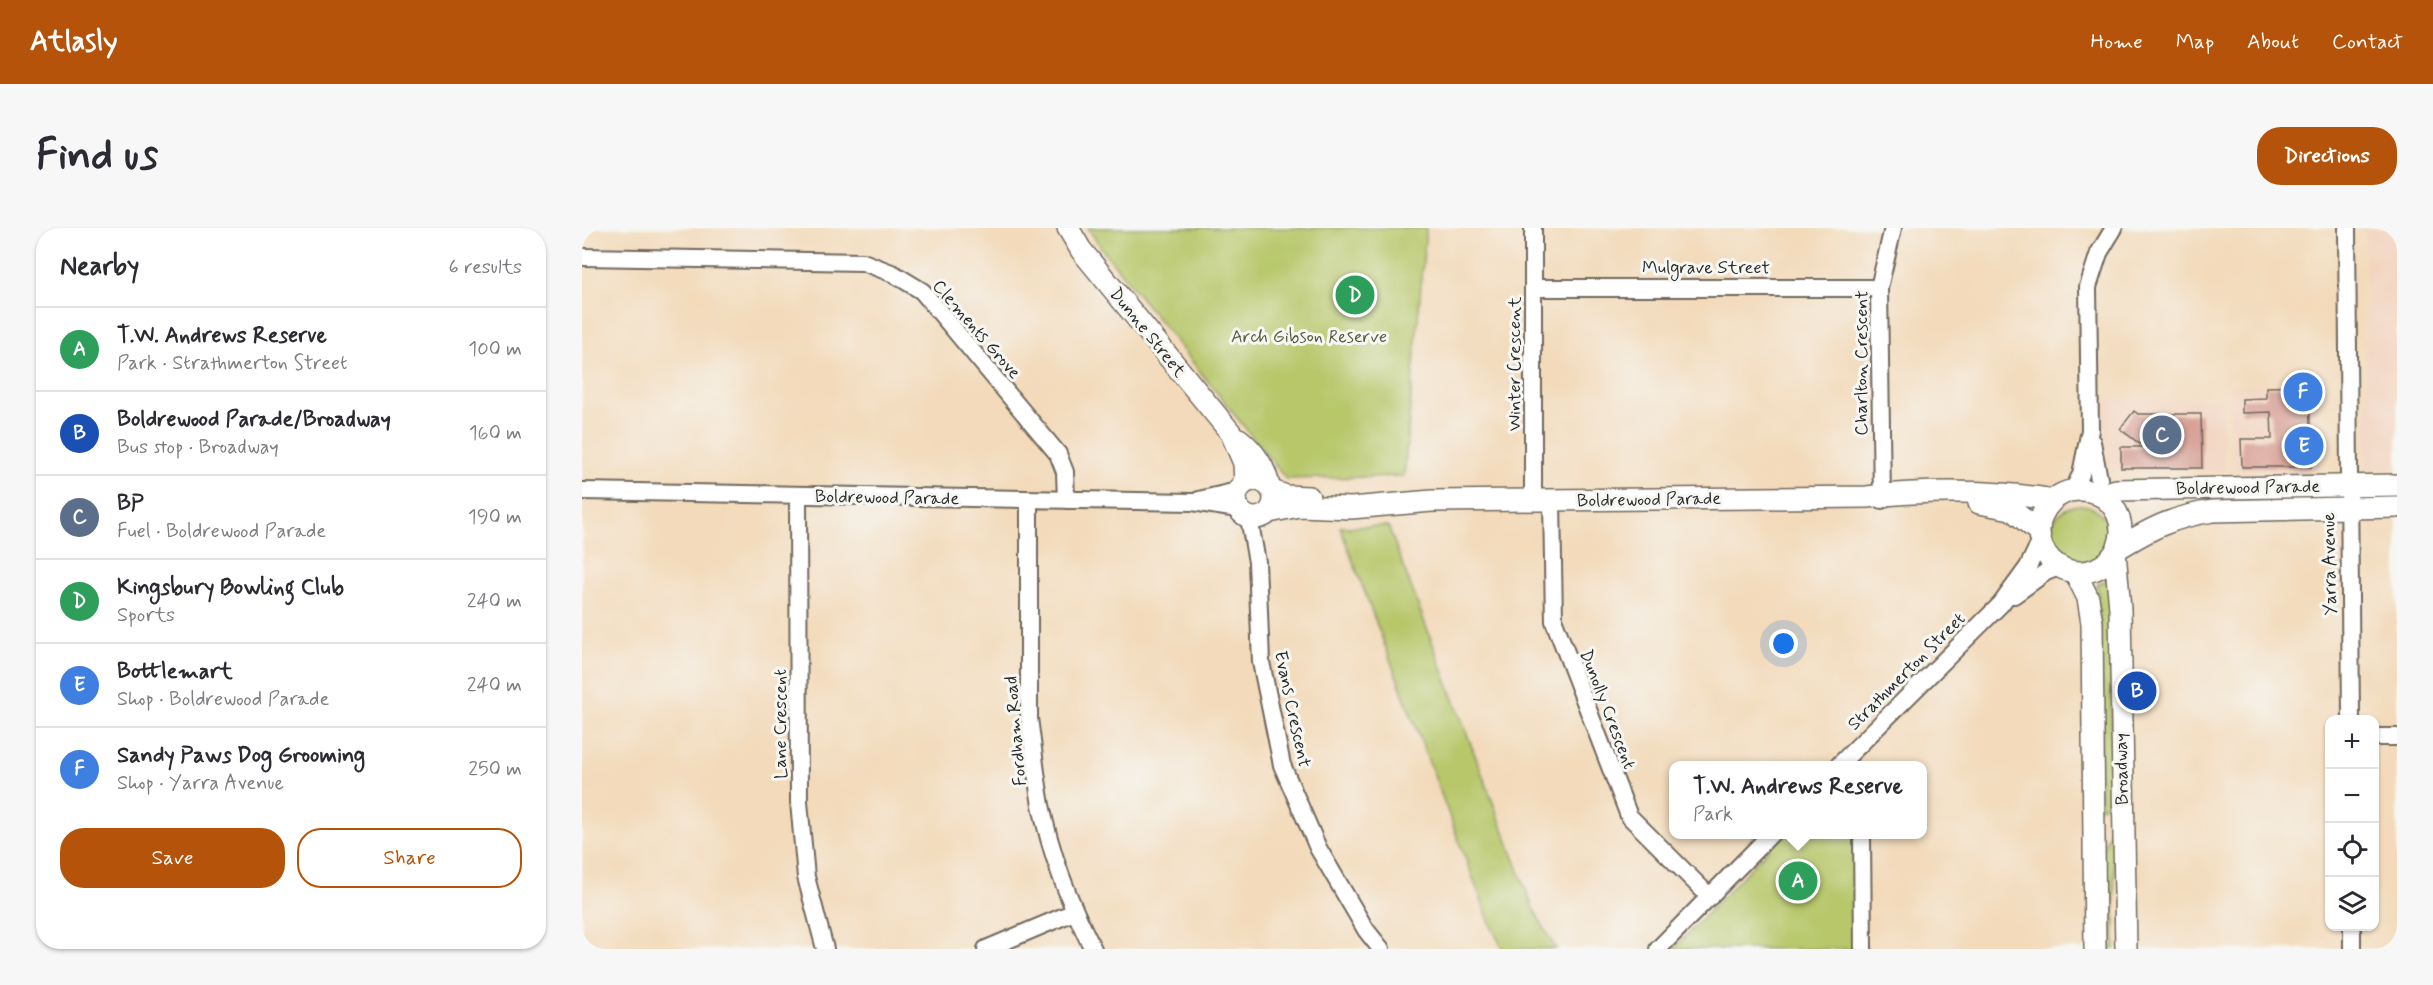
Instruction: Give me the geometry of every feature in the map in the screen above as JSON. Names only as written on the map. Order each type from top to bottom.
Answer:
[{"type":"main road","name":"Dunne Street","points":[[1068,228],[1081,250],[1231,434],[1244,463],[1251,505]]},
{"type":"main road","name":"Dunne Street","points":[[1231,434],[1248,446],[1262,465],[1270,489]]},
{"type":"main road","name":"Boldrewood Parade","points":[[1432,501],[1350,495],[1298,497],[1270,489],[1257,480],[1251,505],[1351,508],[1432,501],[1877,497],[2010,493],[2053,500]]},
{"type":"main road","name":"Boldrewood Parade","points":[[2099,495],[2116,490],[2397,485]]},
{"type":"main road","points":[[2218,489],[2218,511]]},
{"type":"main road","points":[[2082,490],[2099,495],[2113,507],[2120,523],[2120,541],[2116,551],[2098,568],[2067,570],[2047,556],[2039,537],[2042,514],[2053,500],[2073,491],[2082,490]]},
{"type":"main road","name":"Boldrewood Parade","points":[[1877,497],[1988,503],[2011,509],[2039,537]]},
{"type":"main road","name":"Boldrewood Parade","points":[[2116,551],[2147,531],[2183,515],[2218,511],[2397,507]]},
{"type":"main road","name":"Broadway","points":[[2116,551],[2120,609],[2121,807],[2126,949]]},
{"type":"main road","name":"Broadway","points":[[2067,570],[2088,598],[2092,623],[2095,949]]},
{"type":"main road","points":[[2094,825],[2121,807]]},
{"type":"street","name":"Winter Crescent","points":[[1533,228],[1543,500]]},
{"type":"street","name":"Charlton Crescent","points":[[1877,497],[1879,288],[1893,228]]},
{"type":"street","points":[[2099,495],[2099,479],[2090,430],[2088,286],[2099,253],[2114,228]]},
{"type":"street","points":[[2090,313],[2110,252],[2126,228]]},
{"type":"street","name":"Yarra Avenue","points":[[2347,228],[2351,715]]},
{"type":"street","name":"Clements Grove","points":[[582,257],[862,262],[894,274],[922,291],[1058,454],[1065,472],[1066,500]]},
{"type":"street","name":"Mulgrave Street","points":[[1534,288],[1879,288]]},
{"type":"street","points":[[2073,491],[2081,474],[2090,430]]},
{"type":"street","name":"Boldrewood Parade","points":[[582,491],[1251,505]]},
{"type":"street","name":"Lane Crescent","points":[[798,495],[799,802],[806,877],[825,949]]},
{"type":"street","name":"Fordham Road","points":[[1029,500],[1029,718],[1041,807],[1074,912],[1093,949]]},
{"type":"street","name":"Dunolly Crescent","points":[[1543,500],[1554,621],[1629,816],[1710,897]]},
{"type":"street","name":"Evans Crescent","points":[[1251,505],[1257,562],[1261,662],[1282,765],[1318,848],[1366,930],[1381,949]]},
{"type":"street","name":"Strathmerton Street","points":[[1855,759],[2001,604],[2028,567],[2039,537]]},
{"type":"street","name":"Strathmerton Street","points":[[2001,604],[2046,572],[2067,570]]},
{"type":"street","points":[[2379,737],[2397,737]]},
{"type":"street","points":[[1658,949],[1766,839]]},
{"type":"street","points":[[1862,839],[1863,949]]},
{"type":"street","points":[[986,949],[1074,912]]},
{"type":"street","points":[[2352,931],[2352,949]]},
{"type":"shaded area","points":[[2365,228],[2397,228],[2397,469],[2367,470]]},
{"type":"shaded area","points":[[2229,385],[2318,386],[2319,471],[2231,472]]},
{"type":"shaded area","points":[[2222,398],[2224,470],[2101,472],[2100,400]]},
{"type":"green space","name":"Arch Gibson Reserve","points":[[1088,228],[1426,228],[1404,476],[1286,479],[1102,249]]},
{"type":"green space","points":[[2074,505],[2086,505],[2101,513],[2109,528],[2109,540],[2101,555],[2086,563],[2074,563],[2059,555],[2051,540],[2051,528],[2059,513]]},
{"type":"green space","points":[[1388,526],[1533,908],[1556,949],[1503,949],[1491,926],[1340,527]]},
{"type":"green space","points":[[2110,578],[2112,802],[2100,807],[2100,626],[2097,585]]},
{"type":"green space","points":[[2114,825],[2115,949],[2103,949],[2103,846]]},
{"type":"green space","points":[[1778,839],[1859,839],[1858,949],[1673,949]]},
{"type":"building","points":[[2309,386],[2311,467],[2242,467],[2241,439],[2272,439],[2271,412],[2242,413],[2242,399],[2266,398],[2266,387]]},
{"type":"building","points":[[2134,411],[2138,414],[2201,414],[2202,468],[2121,468],[2121,447],[2144,447],[2120,429]]},
{"type":"place","name":"Kingsbury Bowling Club","points":[[1355,295]]},
{"type":"place","name":"Sandy Paws Dog Grooming","points":[[2303,392]]},
{"type":"place","name":"BP","points":[[2162,435]]},
{"type":"place","name":"Bottlemart","points":[[2304,446]]},
{"type":"place","name":"Boldrewood Parade/Broadway","points":[[2137,691]]},
{"type":"place","name":"T.W. Andrews Reserve","points":[[1798,881]]}]
